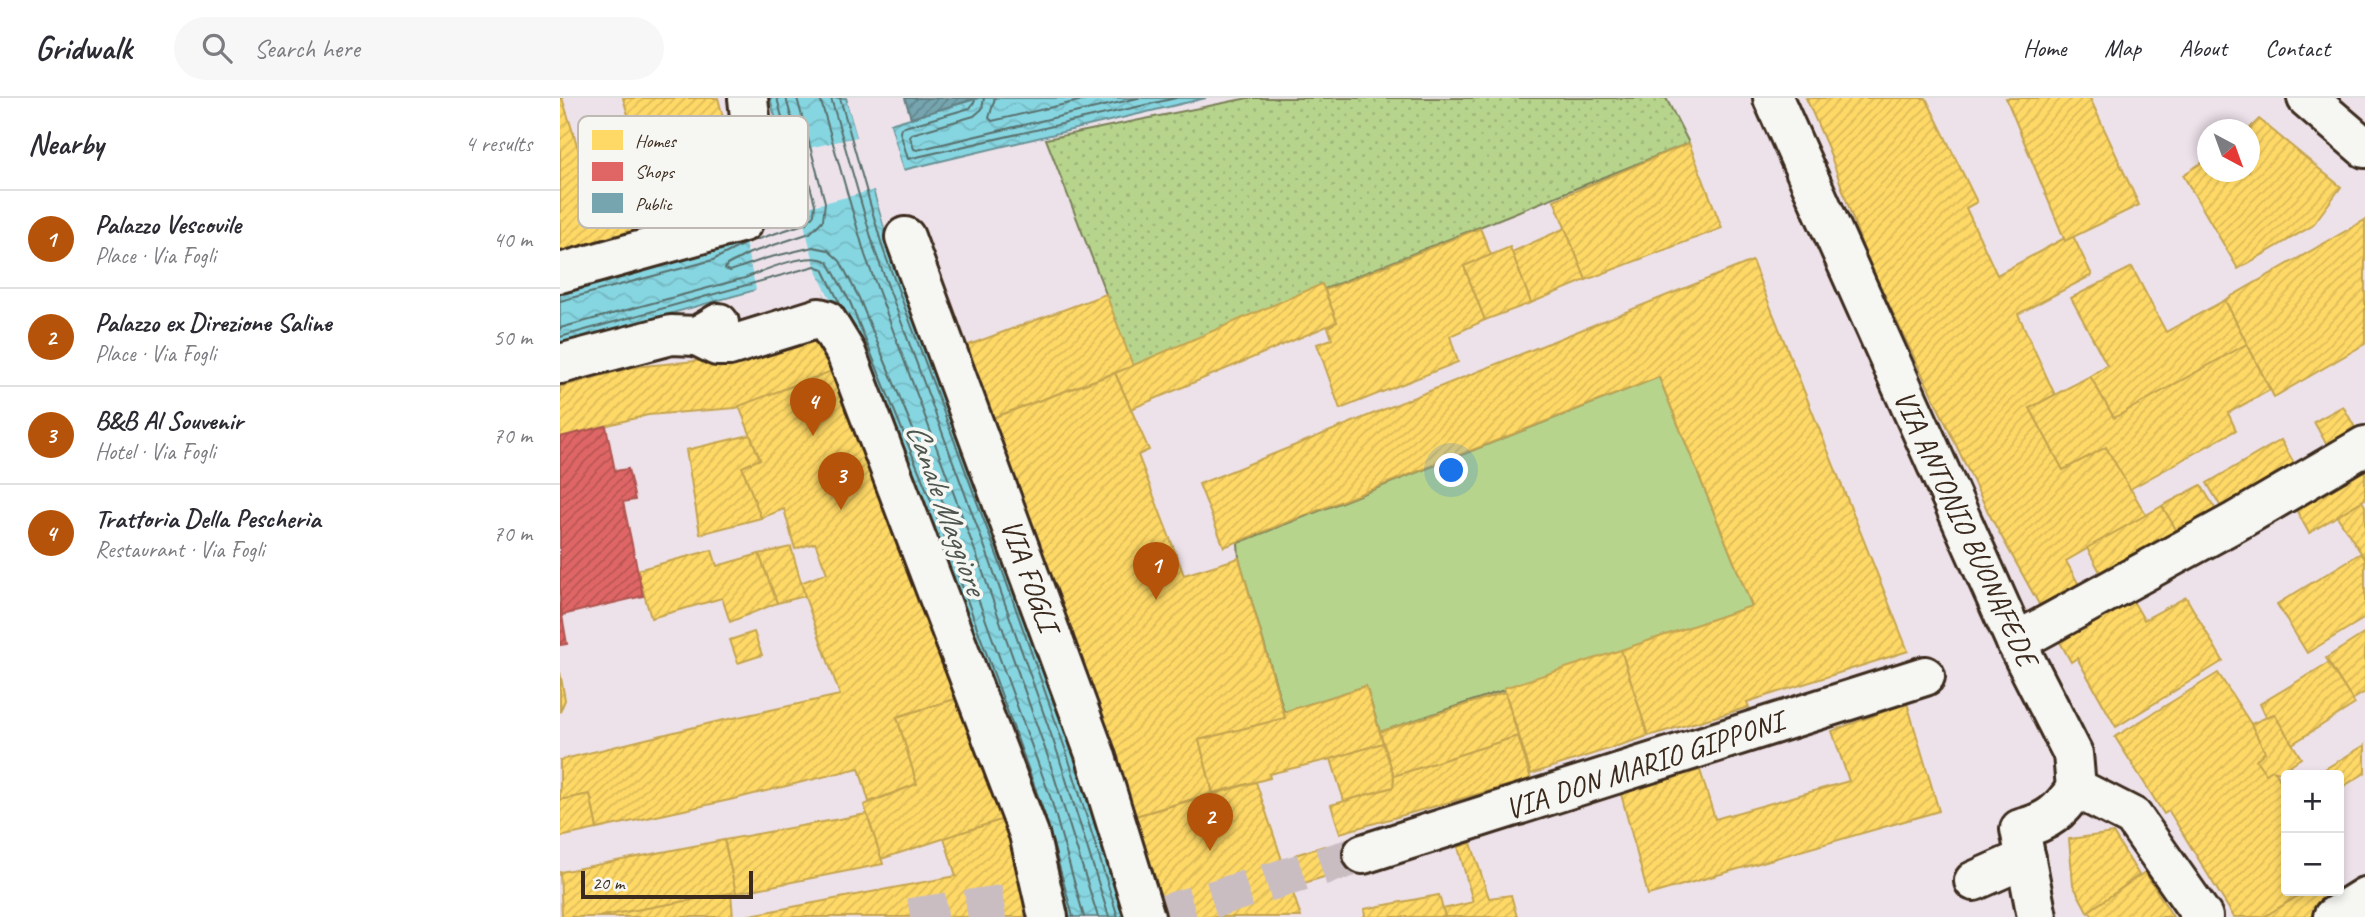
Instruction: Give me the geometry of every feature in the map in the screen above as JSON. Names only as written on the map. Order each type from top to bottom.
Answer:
[{"type":"street","name":"VIA ANTONIO BUONAFEDE","points":[[1773,98],[2016,642],[2073,754],[2076,788]]},
{"type":"street","points":[[2307,98],[2365,148]]},
{"type":"street","points":[[560,273],[721,228]]},
{"type":"street","name":"VIA FOGLI","points":[[905,237],[1095,754],[1145,917]]},
{"type":"street","points":[[560,364],[671,335],[710,328],[717,345],[729,346],[819,318],[826,320],[846,354],[1028,834],[1048,917]]},
{"type":"street","points":[[2016,642],[2235,522],[2365,446]]},
{"type":"street","name":"VIA DON MARIO GIPPONI","points":[[1363,854],[1924,676]]},
{"type":"street","points":[[2037,917],[2020,829],[2041,824],[2062,808],[2076,788],[2133,817],[2203,917]]},
{"type":"street","points":[[1974,881],[2026,858]]},
{"type":"street","points":[[2333,917],[2365,897]]},
{"type":"green space","points":[[1248,98],[1666,98],[1689,143],[1115,373],[1106,294],[1046,139]]},
{"type":"green space","points":[[1659,377],[1752,606],[1380,732],[1366,686],[1284,712],[1239,558],[1238,543]]},
{"type":"water","name":"Canale Maggiore","points":[[770,98],[846,98],[890,246],[1006,558],[1074,752],[1126,917],[1058,917],[817,273],[560,344],[560,286],[741,228],[808,228],[808,116],[775,116]]},
{"type":"water","points":[[979,98],[1206,98],[903,170],[890,124]]},
{"type":"pier","points":[[851,101],[893,245],[890,246],[874,190],[808,207],[808,148],[857,137],[847,102]]},
{"type":"pier","points":[[889,121],[904,173],[900,171],[887,125]]},
{"type":"pier","points":[[742,228],[805,228],[817,273],[835,308],[832,309],[815,277],[775,286],[717,305],[716,302],[756,289]]},
{"type":"building: Homes","points":[[562,98],[578,148],[578,228],[663,228],[560,259]]},
{"type":"building: Homes","points":[[623,98],[718,98],[723,116],[628,116]]},
{"type":"building: Homes","points":[[1806,98],[1926,98],[1977,202],[1966,208],[1997,275],[2072,234],[2092,275],[2018,314],[2055,395],[2030,408],[2063,470],[2106,447],[2146,515],[2066,561],[2091,607],[2125,587],[2144,620],[2186,597],[2223,661],[2116,727],[2077,658],[2071,662],[1989,514],[1867,259],[1828,148]]},
{"type":"building: Homes","points":[[2006,98],[2090,98],[2139,205],[2065,241]]},
{"type":"building: Homes","points":[[2260,120],[2341,187],[2312,226],[2238,269],[2183,175],[2197,166],[2197,182],[2260,182]]},
{"type":"building: Homes","points":[[1689,143],[1722,228],[1586,280],[1554,200]]},
{"type":"building: Homes","points":[[2365,220],[2365,344],[2274,397],[2225,300]]},
{"type":"building: Homes","points":[[1480,228],[1491,255],[1464,266],[1485,320],[1450,336],[1458,362],[1340,409],[1317,344],[1332,339],[1328,327],[1337,322],[1325,290]]},
{"type":"building: Homes","points":[[1565,228],[1586,280],[1531,303],[1512,252]]},
{"type":"building: Homes","points":[[1510,247],[1531,303],[1485,320],[1464,266]]},
{"type":"building: Homes","points":[[1752,261],[1908,651],[1747,702],[1749,707],[1648,736],[1621,650],[1752,606],[1659,377],[1224,547],[1199,484]]},
{"type":"building: Homes","points":[[2132,267],[2166,332],[2225,300],[2247,344],[2114,418],[2090,376],[2107,365],[2071,298]]},
{"type":"building: Homes","points":[[1322,284],[1337,322],[1131,409],[1115,373]]},
{"type":"building: Homes","points":[[1106,294],[1133,366],[992,418],[963,347]]},
{"type":"building: Homes","points":[[823,327],[842,368],[736,408],[648,415],[560,437],[560,387],[633,367],[728,358]]},
{"type":"building: Homes","points":[[2247,344],[2270,390],[2228,413],[2236,430],[2130,489],[2106,447],[2063,470],[2030,408],[2090,376],[2114,418]]},
{"type":"building: Homes","points":[[837,369],[965,696],[897,717],[917,784],[869,802],[859,768],[597,829],[590,794],[560,800],[560,760],[840,695],[800,583],[827,573],[815,543],[795,549],[784,509],[761,518],[742,467],[760,459],[739,406]]},
{"type":"building: Homes","points":[[1115,373],[1149,450],[1138,455],[1184,575],[1239,558],[1285,718],[1199,740],[1213,793],[1132,817],[1070,625],[992,418]]},
{"type":"building: Homes","points":[[2343,406],[2362,440],[2333,456],[2314,422]]},
{"type":"building: Homes","points":[[750,435],[760,459],[742,467],[761,518],[700,534],[686,450]]},
{"type":"building: Homes","points":[[2281,440],[2300,474],[2228,519],[2207,483]]},
{"type":"building: Homes","points":[[2365,453],[2365,499],[2309,533],[2289,497]]},
{"type":"building: Homes","points":[[2201,485],[2222,520],[2184,543],[2162,506]]},
{"type":"building: Homes","points":[[2362,501],[2365,506],[2365,559],[2337,516]]},
{"type":"building: Homes","points":[[2162,506],[2184,543],[2107,585],[2087,548]]},
{"type":"building: Homes","points":[[791,547],[805,596],[777,603],[759,554]]},
{"type":"building: Homes","points":[[712,550],[717,566],[759,554],[777,603],[730,622],[722,598],[651,618],[637,570]]},
{"type":"building: Homes","points":[[2361,553],[2365,559],[2365,618],[2307,653],[2277,604]]},
{"type":"building: Homes","points":[[754,632],[762,655],[738,663],[730,640]]},
{"type":"building: Homes","points":[[2365,633],[2365,692],[2352,700],[2326,658]]},
{"type":"building: Homes","points":[[1621,650],[1648,736],[1531,774],[1504,688]]},
{"type":"building: Homes","points":[[2328,663],[2355,704],[2292,744],[2274,714],[2266,717],[2260,704]]},
{"type":"building: Homes","points":[[560,672],[565,700],[560,712]]},
{"type":"building: Homes","points":[[2218,673],[2251,724],[2281,782],[2281,896],[2298,896],[2264,917],[2234,917],[2169,811],[2164,814],[2115,737]]},
{"type":"building: Homes","points":[[1366,686],[1383,743],[1269,774],[1270,778],[1213,793],[1199,740],[1285,718],[1284,712]]},
{"type":"building: Homes","points":[[1505,692],[1518,736],[1394,776],[1380,732]]},
{"type":"building: Homes","points":[[965,696],[1004,819],[881,859],[864,805],[917,784],[897,717]]},
{"type":"building: Homes","points":[[1907,703],[1939,811],[1648,895],[1621,794],[1700,770],[1715,819],[1849,781],[1832,731]]},
{"type":"building: Homes","points":[[2274,714],[2301,758],[2280,772],[2272,770],[2266,774],[2256,760],[2265,752],[2251,724]]},
{"type":"building: Homes","points":[[1518,736],[1531,779],[1340,833],[1331,805],[1393,787],[1394,776]]},
{"type":"building: Homes","points":[[1383,743],[1394,776],[1393,787],[1344,801],[1331,759]]},
{"type":"building: Homes","points":[[2365,745],[2365,773],[2344,786],[2344,770],[2323,770]]},
{"type":"building: Homes","points":[[1256,782],[1301,917],[1163,917],[1132,817]]},
{"type":"building: Homes","points":[[590,794],[597,829],[560,837],[560,800]]},
{"type":"building: Homes","points":[[867,814],[883,864],[736,893],[724,840]]},
{"type":"building: Homes","points":[[1004,819],[1044,917],[740,917],[956,876],[944,838]]},
{"type":"building: Homes","points":[[2113,833],[2139,875],[2088,913],[2073,885],[2069,839]]},
{"type":"building: Homes","points":[[724,840],[736,893],[597,917],[562,917],[560,872]]},
{"type":"building: Homes","points":[[1471,843],[1489,898],[1511,895],[1517,917],[1445,917],[1443,909],[1473,902],[1458,847]]},
{"type":"building: Homes","points":[[1356,845],[1364,865],[1304,883],[1295,855],[1324,846],[1327,854]]},
{"type":"building: Homes","points":[[2145,872],[2173,917],[2093,917],[2089,911]]},
{"type":"building: Homes","points":[[731,893],[733,917],[597,917]]},
{"type":"building: Homes","points":[[1439,895],[1445,917],[1363,917],[1364,909]]},
{"type":"building: Homes","points":[[2298,896],[2336,896],[2342,906],[2326,917],[2264,917]]},
{"type":"building: Shops","points":[[606,426],[615,471],[628,469],[635,500],[623,502],[643,596],[562,615],[560,437]]},
{"type":"building: Shops","points":[[560,604],[567,644],[560,645]]},
{"type":"building: Public","points":[[905,98],[978,98],[911,118]]},
{"type":"tunnel","points":[[1157,916],[1363,854]]},
{"type":"tunnel","points":[[910,917],[1044,898]]},
{"type":"place","name":"Trattoria Della Pescheria","points":[[813,436]]},
{"type":"place","name":"B&B Al Souvenir","points":[[841,510]]},
{"type":"place","name":"Palazzo Vescovile","points":[[1156,600]]},
{"type":"place","name":"Palazzo ex Direzione Saline","points":[[1210,851]]}]
